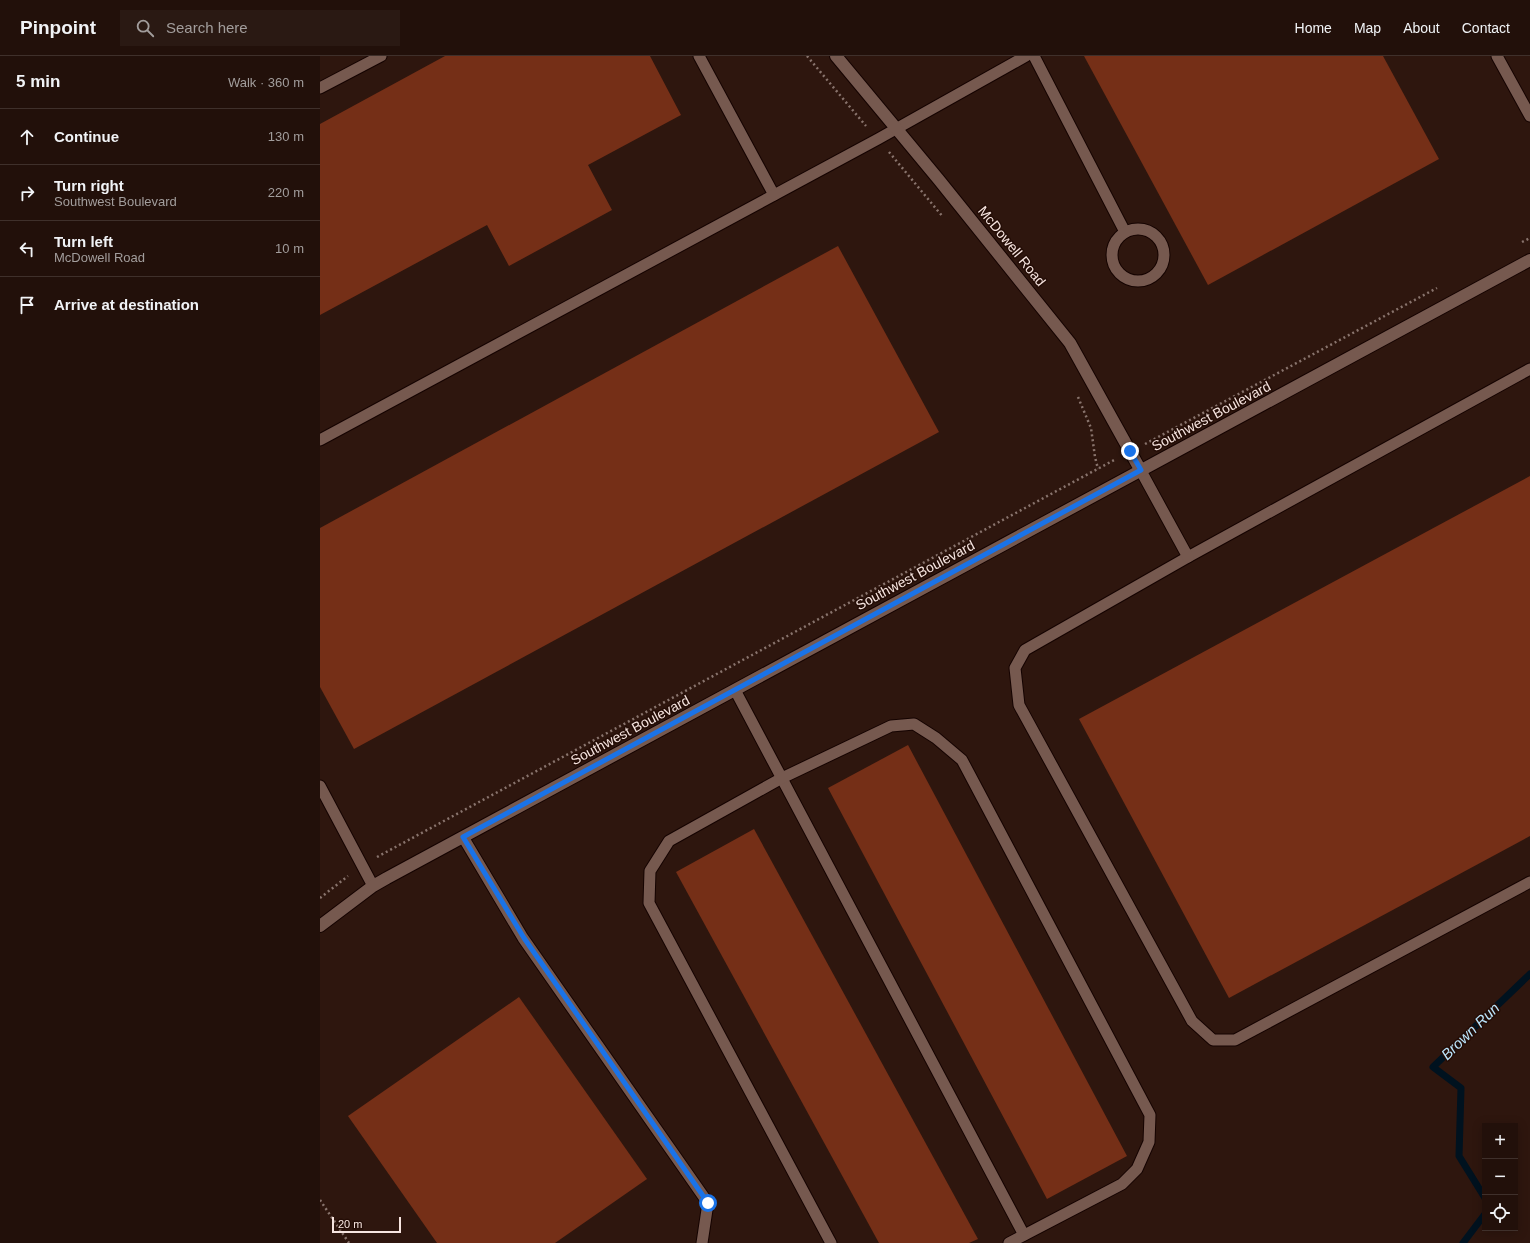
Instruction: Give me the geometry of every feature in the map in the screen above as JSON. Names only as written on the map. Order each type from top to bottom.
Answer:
[{"type":"street","name":"McDowell Road","points":[[836,56],[1070,343],[1141,470]]},
{"type":"street","name":"Southwest Boulevard","points":[[320,926],[373,886],[1530,260]]},
{"type":"lane","points":[[320,88],[381,56]]},
{"type":"lane","points":[[699,56],[774,195]]},
{"type":"lane","points":[[320,440],[897,129],[1026,56]]},
{"type":"lane","points":[[1034,56],[1125,232]]},
{"type":"lane","points":[[1497,56],[1530,116]]},
{"type":"lane","points":[[1134,229],[1147,230],[1158,237],[1163,244],[1165,253],[1164,262],[1160,270],[1154,276],[1146,280],[1129,280],[1122,276],[1116,269],[1113,262],[1112,253],[1118,238],[1125,232],[1134,229]]},
{"type":"lane","points":[[1530,369],[1188,557],[1025,650],[1015,668],[1019,705],[1192,1021],[1213,1040],[1235,1040],[1530,882]]},
{"type":"lane","points":[[1141,470],[1188,557]]},
{"type":"lane","points":[[735,690],[1024,1234]]},
{"type":"lane","points":[[831,1243],[649,903],[650,872],[669,841],[782,778],[891,726],[914,724],[936,738],[962,760],[1150,1115],[1150,1142],[1137,1169],[1122,1184],[1009,1243]]},
{"type":"lane","points":[[320,786],[373,886]]},
{"type":"lane","points":[[463,837],[524,938],[708,1203],[702,1243]]},
{"type":"path","points":[[807,56],[947,222]]},
{"type":"path","points":[[1516,246],[1530,238]]},
{"type":"path","points":[[320,898],[362,865],[1130,451],[1439,287]]},
{"type":"path","points":[[1077,396],[1091,428],[1094,457],[1098,469]]},
{"type":"path","points":[[320,1200],[349,1243]]},
{"type":"building","points":[[445,56],[650,56],[681,115],[588,165],[612,210],[509,266],[487,225],[320,315],[320,124]]},
{"type":"building","points":[[1084,56],[1383,56],[1439,159],[1208,285]]},
{"type":"building","points":[[838,246],[939,432],[354,749],[320,687],[320,528]]},
{"type":"building","points":[[1530,476],[1530,836],[1229,998],[1079,719]]},
{"type":"building","points":[[908,745],[1127,1156],[1047,1199],[828,788]]},
{"type":"building","points":[[754,829],[978,1239],[969,1243],[879,1243],[676,872]]},
{"type":"building","points":[[519,997],[647,1179],[555,1243],[437,1243],[348,1116]]},
{"type":"waterway","name":"Brown Run","points":[[1483,1195],[1459,1156],[1461,1088],[1433,1067],[1530,974]]},
{"type":"waterway","name":"Brown Run","points":[[1463,1243],[1482,1218]]},
{"type":"route","points":[[708,1203],[524,938],[463,837],[1141,470],[1130,451]]}]
